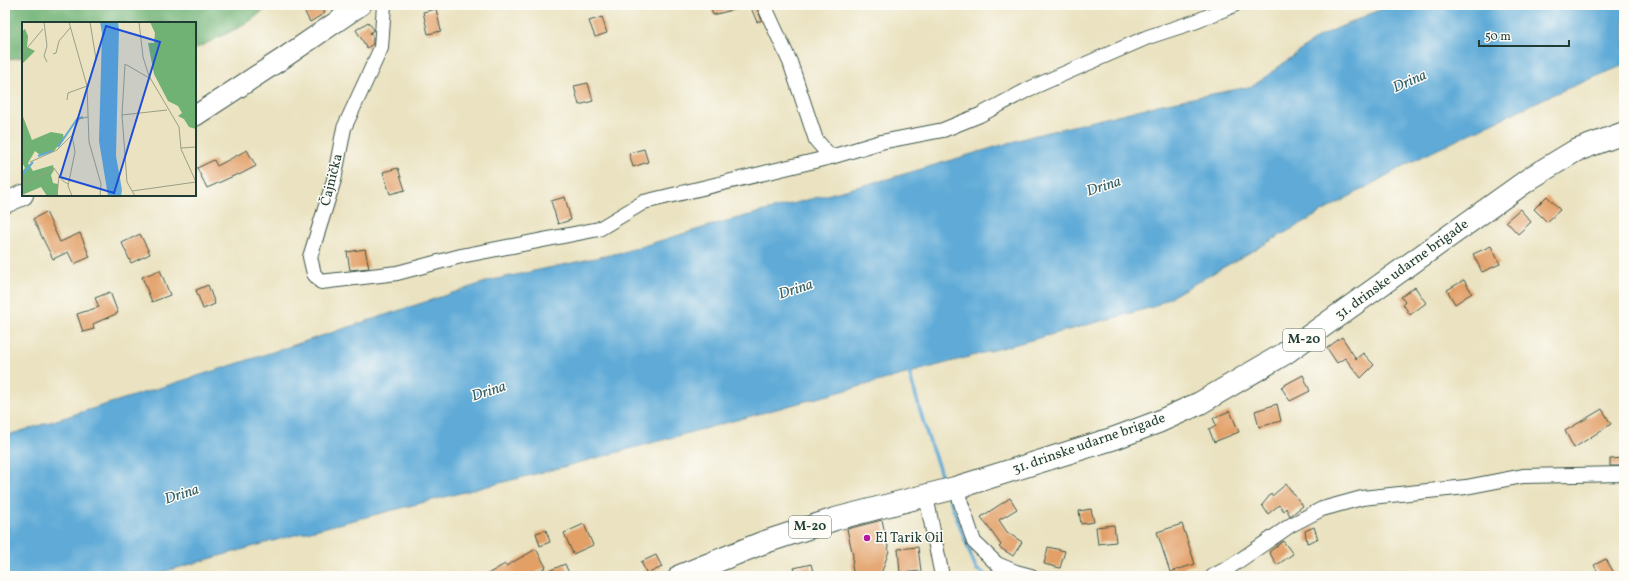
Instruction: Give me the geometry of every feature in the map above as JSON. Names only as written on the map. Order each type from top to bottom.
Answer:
[{"type":"main road","points":[[196,115],[362,5]]},
{"type":"main road","name":"31. drinske udarne brigade","points":[[680,576],[762,543],[809,527],[945,491],[1115,438],[1158,422],[1200,403],[1284,354],[1532,177],[1575,151],[1624,133]]},
{"type":"main road","points":[[5,203],[22,195]]},
{"type":"street","name":"Čajnička","points":[[384,5],[381,48],[344,128],[334,180],[310,257],[314,274],[321,282],[397,273],[460,256],[598,230],[644,202],[831,157]]},
{"type":"street","points":[[764,5],[790,62],[816,140],[831,157],[880,142],[943,130],[980,115],[1029,89],[1148,37],[1197,22],[1234,5]]},
{"type":"street","points":[[1213,576],[1230,567],[1291,525],[1322,509],[1362,498],[1466,487],[1523,476],[1624,474]]},
{"type":"street","points":[[942,576],[945,491]]},
{"type":"street","points":[[945,491],[974,542],[997,564],[1016,572],[1031,576]]},
{"type":"green space","points":[[5,5],[271,5],[246,24],[196,49],[196,22],[22,22],[22,57],[5,60]]},
{"type":"water","name":"Drina","points":[[1390,5],[1624,5],[1624,65],[1547,97],[1409,163],[1153,307],[563,467],[287,537],[149,576],[5,576],[5,436],[239,363],[492,280],[623,252],[719,223],[891,178],[1032,136],[1162,104],[1253,86],[1320,36]]},
{"type":"building","points":[[301,5],[320,5],[325,13],[310,22]]},
{"type":"building","points":[[710,5],[740,5],[740,8],[713,15]]},
{"type":"building","points":[[756,6],[762,20],[757,22],[751,8]]},
{"type":"building","points":[[436,9],[441,31],[428,34],[423,12]]},
{"type":"building","points":[[602,17],[607,33],[595,37],[589,21]]},
{"type":"building","points":[[368,22],[374,30],[370,33],[373,37],[373,44],[367,48],[356,30]]},
{"type":"building","points":[[588,83],[593,101],[579,105],[574,86]]},
{"type":"building","points":[[644,149],[648,162],[633,167],[629,153]]},
{"type":"building","points":[[247,150],[256,166],[239,175],[238,174],[207,188],[197,168],[214,160],[217,166]]},
{"type":"building","points":[[398,168],[405,190],[390,194],[383,172]]},
{"type":"building","points":[[1547,196],[1560,210],[1547,222],[1534,209]]},
{"type":"building","points":[[565,197],[571,220],[558,224],[551,201]]},
{"type":"building","points":[[1520,209],[1531,222],[1518,234],[1506,221]]},
{"type":"building","points":[[46,212],[60,242],[80,233],[90,257],[74,264],[68,252],[53,259],[33,219]]},
{"type":"building","points":[[140,234],[150,254],[131,263],[122,243]]},
{"type":"building","points":[[1491,246],[1500,264],[1482,272],[1473,254]]},
{"type":"building","points":[[365,249],[369,268],[350,270],[347,252]]},
{"type":"building","points":[[160,270],[170,295],[152,302],[142,277]]},
{"type":"building","points":[[1464,280],[1472,293],[1455,304],[1447,290]]},
{"type":"building","points":[[208,285],[215,304],[203,309],[196,290]]},
{"type":"building","points":[[1415,287],[1426,303],[1410,315],[1403,304],[1405,302],[1401,297]]},
{"type":"building","points":[[110,292],[118,313],[93,324],[94,329],[83,332],[77,314],[99,307],[95,298]]},
{"type":"building","points":[[1342,337],[1356,359],[1363,353],[1374,365],[1361,378],[1345,358],[1337,363],[1327,348]]},
{"type":"building","points":[[1303,375],[1310,391],[1290,401],[1281,387]]},
{"type":"building","points":[[1277,404],[1281,421],[1259,427],[1255,411]]},
{"type":"building","points":[[1602,409],[1611,424],[1574,448],[1565,431]]},
{"type":"building","points":[[1230,411],[1239,432],[1214,442],[1209,429],[1216,425],[1213,418]]},
{"type":"building","points":[[1624,458],[1624,466],[1610,466],[1610,459]]},
{"type":"building","points":[[1286,484],[1303,506],[1290,516],[1286,508],[1284,511],[1279,505],[1268,514],[1262,505],[1271,494],[1272,496]]},
{"type":"building","points":[[1010,498],[1017,509],[999,520],[1007,532],[1022,542],[1013,556],[999,547],[1001,545],[981,517]]},
{"type":"building","points":[[1091,509],[1094,522],[1081,524],[1079,511]]},
{"type":"building","name":"El Tarik Oil","points":[[882,520],[889,551],[881,574],[874,576],[854,576],[852,566],[853,556],[847,529]]},
{"type":"building","points":[[584,524],[593,545],[573,554],[564,533]]},
{"type":"building","points":[[1182,524],[1195,564],[1170,572],[1157,532]]},
{"type":"building","points":[[1114,525],[1116,542],[1098,544],[1096,527]]},
{"type":"building","points":[[1314,527],[1318,539],[1307,543],[1305,531]]},
{"type":"building","points":[[546,530],[550,542],[540,546],[536,533]]},
{"type":"building","points":[[1283,541],[1293,554],[1277,565],[1269,552]]},
{"type":"building","points":[[918,547],[921,571],[900,573],[898,549]]},
{"type":"building","points":[[1048,547],[1065,551],[1060,568],[1044,564]]},
{"type":"building","points":[[536,549],[546,567],[530,576],[484,576],[505,564],[506,566]]},
{"type":"building","points":[[656,555],[662,567],[647,574],[641,562]]},
{"type":"building","points":[[1606,559],[1614,573],[1609,576],[1600,576],[1594,565]]},
{"type":"building","points":[[565,564],[570,576],[537,576]]},
{"type":"building","points":[[811,564],[814,576],[797,576],[794,568]]},
{"type":"waterway","points":[[908,369],[927,434],[944,483]]},
{"type":"waterway","points":[[949,497],[976,569],[988,576]]},
{"type":"place","name":"El Tarik Oil","points":[[867,538]]}]
